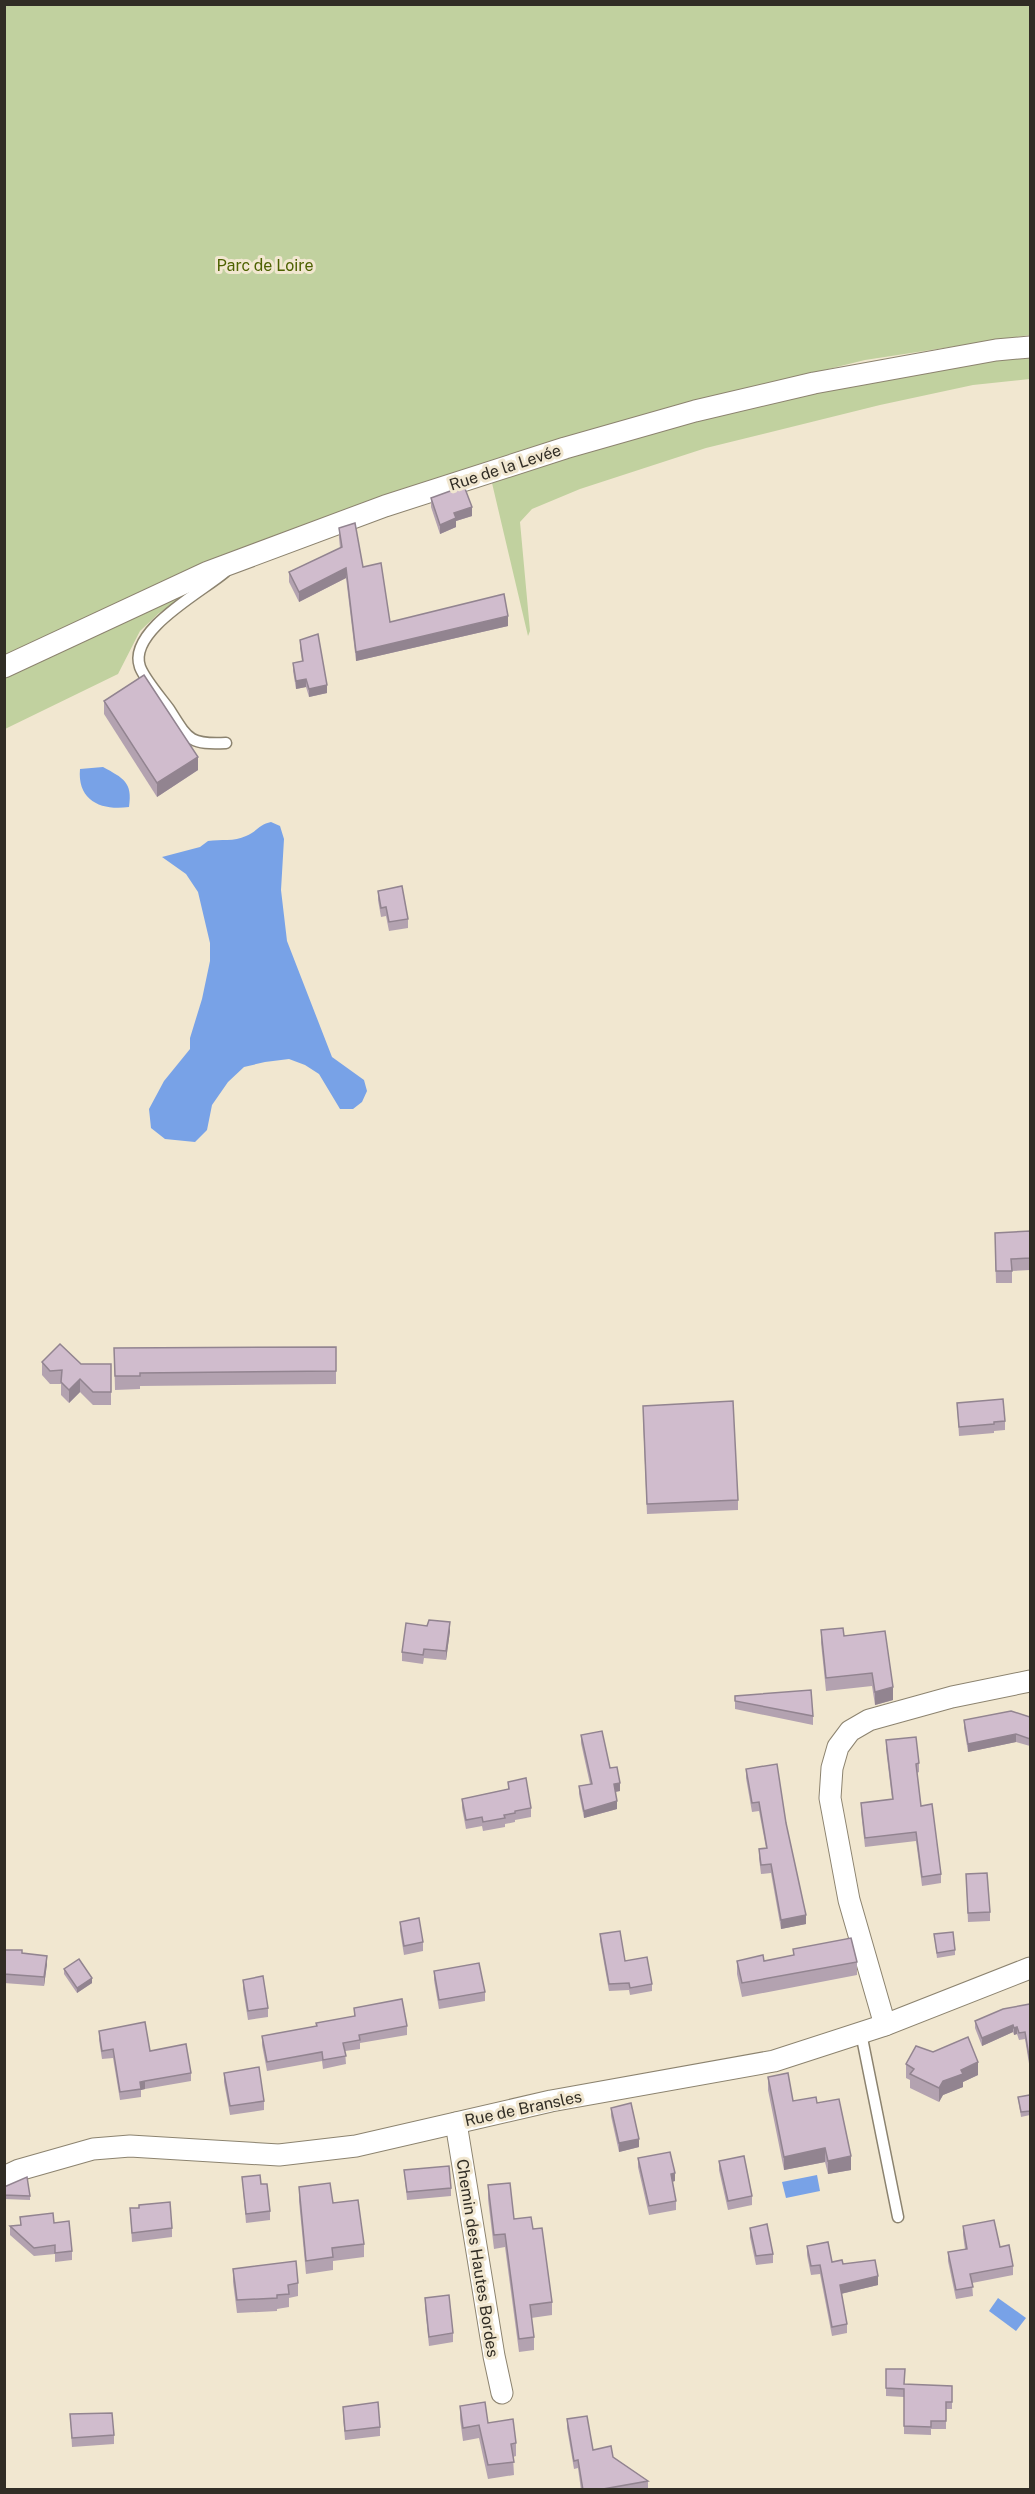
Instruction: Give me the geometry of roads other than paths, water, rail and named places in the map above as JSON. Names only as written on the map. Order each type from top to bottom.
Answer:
[{"type":"street","name":"Rue de la Levée","points":[[4,667],[198,577],[238,561],[385,506],[565,448],[695,411],[814,383],[996,350],[1030,347]]},
{"type":"street","points":[[885,2025],[849,1900],[830,1798],[832,1768],[838,1747],[850,1731],[869,1720],[952,1697],[1030,1681]]},
{"type":"street","name":"Rue de Bransles","points":[[4,2177],[20,2170],[93,2149],[130,2146],[279,2156],[356,2146],[551,2101],[774,2061],[885,2025],[1030,1968]]},
{"type":"street","name":"Chemin des Hautes Bordes","points":[[456,2123],[502,2393]]},
{"type":"lane","points":[[226,743],[207,744],[188,739],[140,666],[140,647],[166,614],[205,589],[238,561]]},
{"type":"lane","points":[[861,2033],[898,2217]]},
{"type":"water","points":[[103,767],[116,774],[128,786],[129,807],[101,805],[93,802],[87,796],[80,780],[80,769]]},
{"type":"water","points":[[271,822],[280,826],[284,839],[281,890],[287,941],[332,1057],[364,1080],[367,1091],[362,1102],[353,1109],[340,1109],[319,1074],[305,1065],[289,1059],[265,1062],[244,1067],[228,1082],[212,1105],[207,1130],[195,1142],[165,1139],[151,1128],[149,1109],[164,1081],[190,1049],[190,1038],[202,999],[210,961],[210,943],[198,892],[186,874],[162,857],[200,847],[208,841],[241,838]]},
{"type":"water","points":[[817,2175],[820,2191],[786,2198],[782,2182]]},
{"type":"water","points":[[998,2298],[1026,2318],[1016,2331],[989,2311]]},
{"type":"park label","name":"Parc de Loire","points":[[265,265]]}]
